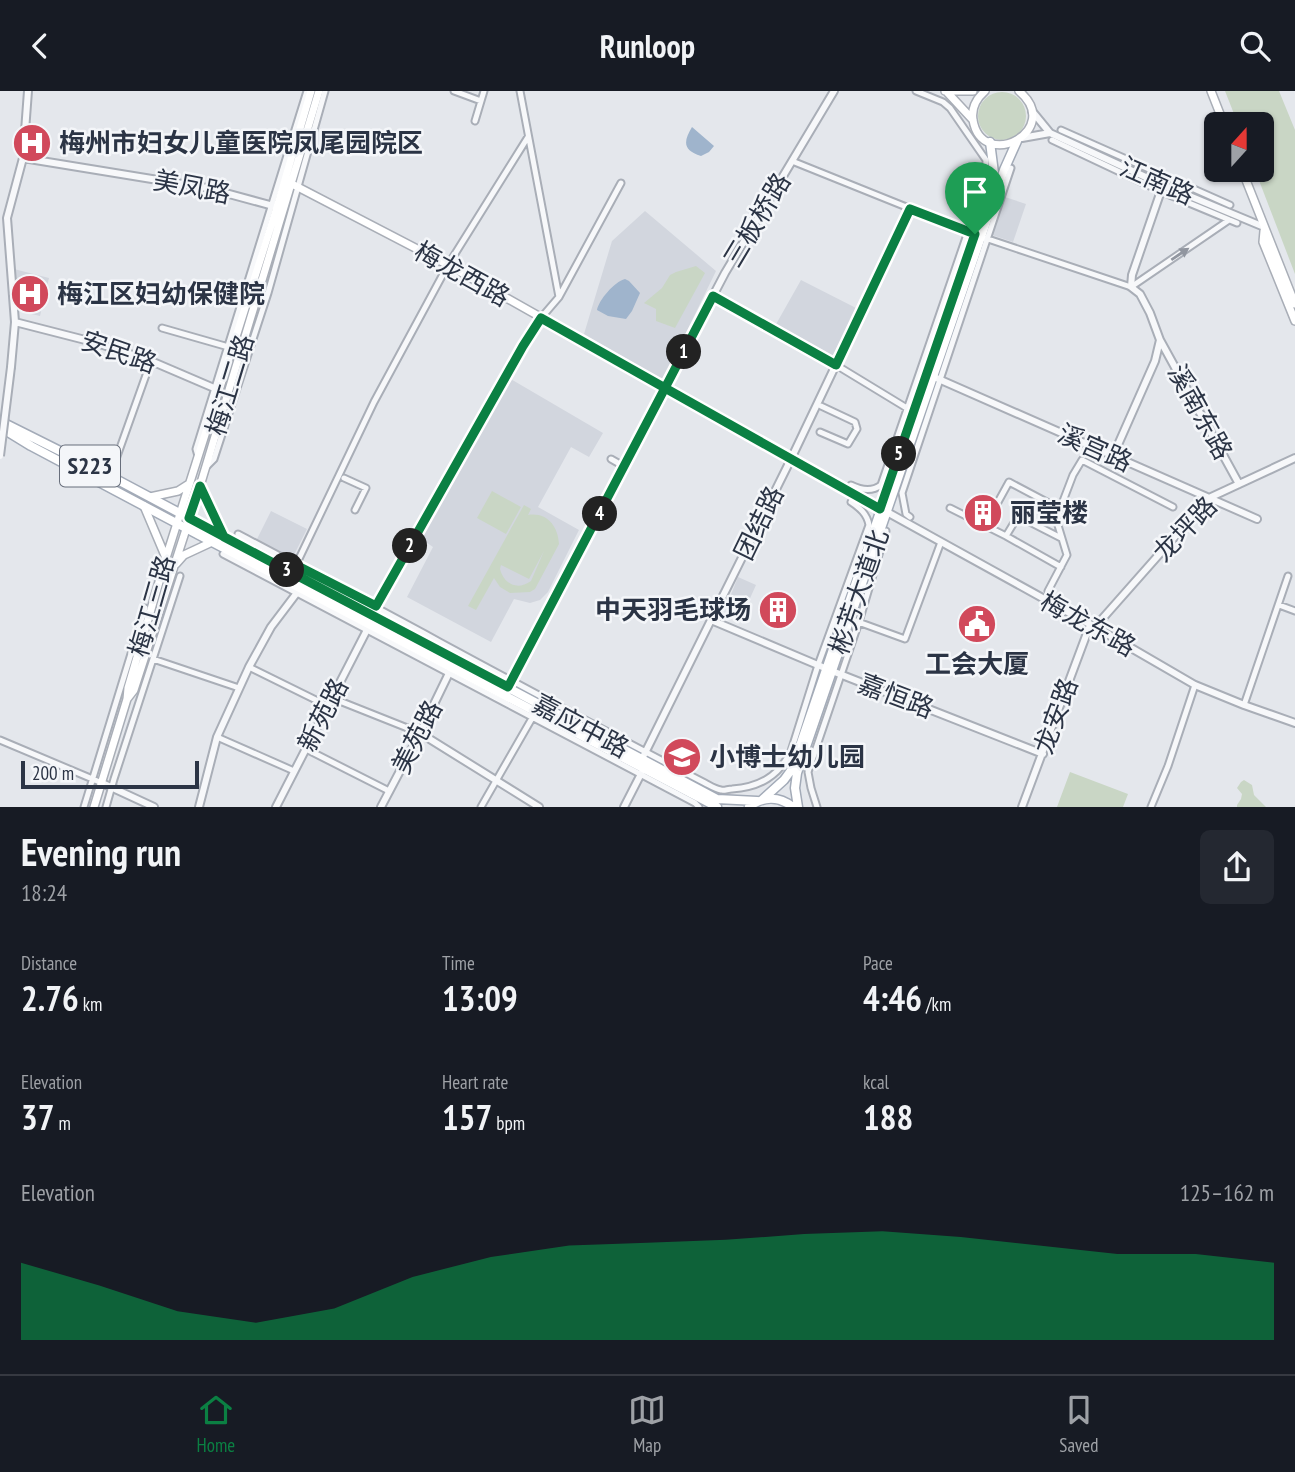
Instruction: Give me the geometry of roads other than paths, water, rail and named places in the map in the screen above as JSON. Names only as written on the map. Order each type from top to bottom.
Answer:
[{"type":"main road","name":"梅江二路","points":[[180,513],[277,207],[309,91]]},
{"type":"main road","name":"梅江二路","points":[[189,518],[295,186],[319,91]]},
{"type":"main road","points":[[946,92],[976,94],[985,91]]},
{"type":"main road","points":[[946,92],[973,120],[981,135],[990,142],[1006,145],[1019,139],[1029,128],[1032,111],[1028,100],[1019,91]]},
{"type":"main road","points":[[1211,91],[1219,112]]},
{"type":"main road","points":[[973,120],[976,94]]},
{"type":"main road","name":"彬芳大道北","points":[[795,807],[797,773],[825,668],[850,619],[911,411],[1004,170],[1019,139]]},
{"type":"main road","name":"彬芳大道北","points":[[749,807],[784,780],[792,769],[825,668],[883,510],[937,378],[992,185],[994,173],[990,142]]},
{"type":"main road","points":[[1247,182],[1295,304]]},
{"type":"main road","name":"梅龙西路","points":[[295,186],[448,265],[883,510]]},
{"type":"main road","points":[[1264,227],[1263,242],[1295,321]]},
{"type":"main road","points":[[0,415],[29,435]]},
{"type":"main road","name":"嘉应中路","points":[[0,421],[224,537],[294,569],[718,799],[760,800]]},
{"type":"main road","name":"嘉应中路","points":[[0,427],[450,670],[644,760],[717,807]]},
{"type":"main road","points":[[0,435],[31,446]]},
{"type":"main road","points":[[150,497],[178,491],[190,484]]},
{"type":"main road","points":[[200,486],[224,537]]},
{"type":"main road","points":[[144,505],[166,558]]},
{"type":"main road","name":"梅江三路","points":[[94,807],[180,513]]},
{"type":"main road","name":"梅江三路","points":[[127,699],[134,690],[189,518]]},
{"type":"main road","points":[[174,567],[184,555],[212,542]]},
{"type":"main road","name":"S223","points":[[760,800],[780,800],[795,807]]},
{"type":"street","points":[[0,456],[15,322],[7,218],[23,158],[28,91]]},
{"type":"street","points":[[217,390],[309,91]]},
{"type":"street","points":[[295,186],[326,91]]},
{"type":"street","points":[[454,91],[481,101]]},
{"type":"street","points":[[475,121],[484,91]]},
{"type":"street","points":[[520,91],[559,297]]},
{"type":"street","name":"三板桥路","points":[[509,684],[725,273],[834,91]]},
{"type":"street","points":[[916,91],[943,102],[950,108],[986,160],[978,236]]},
{"type":"street","name":"江南路","points":[[1032,111],[1051,137],[1162,188],[1264,227]]},
{"type":"street","points":[[1060,130],[1230,205]]},
{"type":"street","points":[[294,569],[374,402],[448,265],[528,137]]},
{"type":"street","points":[[1019,139],[1051,137]]},
{"type":"street","name":"美凤路","points":[[23,158],[207,188],[277,207]]},
{"type":"street","points":[[792,161],[978,236],[1130,287]]},
{"type":"street","points":[[978,236],[1011,168]]},
{"type":"street","points":[[376,606],[523,346],[559,297],[621,183]]},
{"type":"street","points":[[1130,287],[1162,188],[1237,223]]},
{"type":"street","name":"团结路","points":[[624,807],[644,760],[910,209]]},
{"type":"street","points":[[1130,287],[1229,220]]},
{"type":"street","name":"溪南东路","points":[[1130,287],[1140,295],[1160,340],[1239,484]]},
{"type":"street","points":[[713,296],[836,365],[911,411],[881,485],[876,489],[851,485]]},
{"type":"street","name":"安民路","points":[[15,322],[97,343],[217,390]]},
{"type":"street","points":[[162,328],[225,346]]},
{"type":"street","points":[[1114,456],[1155,361],[1160,340]]},
{"type":"street","points":[[110,476],[151,362]]},
{"type":"street","points":[[910,517],[906,514],[902,493],[937,378]]},
{"type":"street","name":"溪宫路","points":[[937,378],[1257,519]]},
{"type":"street","points":[[820,432],[848,444],[857,429],[855,422],[821,406]]},
{"type":"street","name":"龙坪路","points":[[1093,626],[1209,498],[1295,458]]},
{"type":"street","points":[[611,459],[625,467]]},
{"type":"street","points":[[1048,591],[1067,555],[1057,522],[1073,475],[1082,460],[1173,507]]},
{"type":"street","points":[[344,478],[366,488],[355,510]]},
{"type":"street","points":[[998,502],[1009,482],[1060,509]]},
{"type":"street","points":[[644,760],[721,790],[746,788],[761,782],[774,775],[785,764],[825,668],[869,525],[868,519],[851,502]]},
{"type":"street","points":[[950,508],[1061,567]]},
{"type":"street","name":"梅龙东路","points":[[883,510],[1195,685],[1295,723]]},
{"type":"street","points":[[1006,537],[1018,516],[1061,538]]},
{"type":"street","points":[[817,807],[808,772],[859,622],[886,531]]},
{"type":"street","points":[[238,534],[294,569],[376,606],[509,684]]},
{"type":"street","points":[[850,619],[905,639],[941,542]]},
{"type":"street","points":[[223,554],[369,627]]},
{"type":"street","points":[[106,807],[180,576]]},
{"type":"street","points":[[1244,705],[1288,576]]},
{"type":"street","points":[[199,807],[217,737],[239,688],[271,627],[296,594]]},
{"type":"street","points":[[1279,605],[1295,611]]},
{"type":"street","points":[[84,807],[145,608]]},
{"type":"street","name":"嘉恒路","points":[[711,620],[1043,754]]},
{"type":"street","name":"龙安路","points":[[1022,807],[1093,626]]},
{"type":"street","name":"新苑路","points":[[276,807],[369,627]]},
{"type":"street","points":[[153,659],[239,688]]},
{"type":"street","points":[[249,667],[328,706]]},
{"type":"street","points":[[450,670],[699,807]]},
{"type":"street","name":"美苑路","points":[[381,807],[450,670]]},
{"type":"street","points":[[1151,807],[1195,685]]},
{"type":"street","points":[[332,698],[420,733],[539,807]]},
{"type":"street","points":[[481,807],[531,720]]},
{"type":"street","points":[[217,737],[294,771]]},
{"type":"street","points":[[0,740],[154,807]]},
{"type":"street","points":[[306,749],[389,791]]},
{"type":"water","points":[[692,127],[714,146],[701,156],[686,145]]},
{"type":"water","points":[[625,279],[640,293],[626,319],[608,316],[597,310],[608,292]]},
{"type":"place","name":"梅州市妇女儿童医院凤尾园院区","points":[[32,143]]},
{"type":"place","name":"梅江区妇幼保健院","points":[[30,294]]},
{"type":"place","name":"丽莹楼","points":[[983,513]]},
{"type":"place","name":"中天羽毛球场","points":[[778,610]]},
{"type":"place","name":"工会大厦","points":[[977,624]]},
{"type":"place","name":"小博士幼儿园","points":[[682,757]]}]
